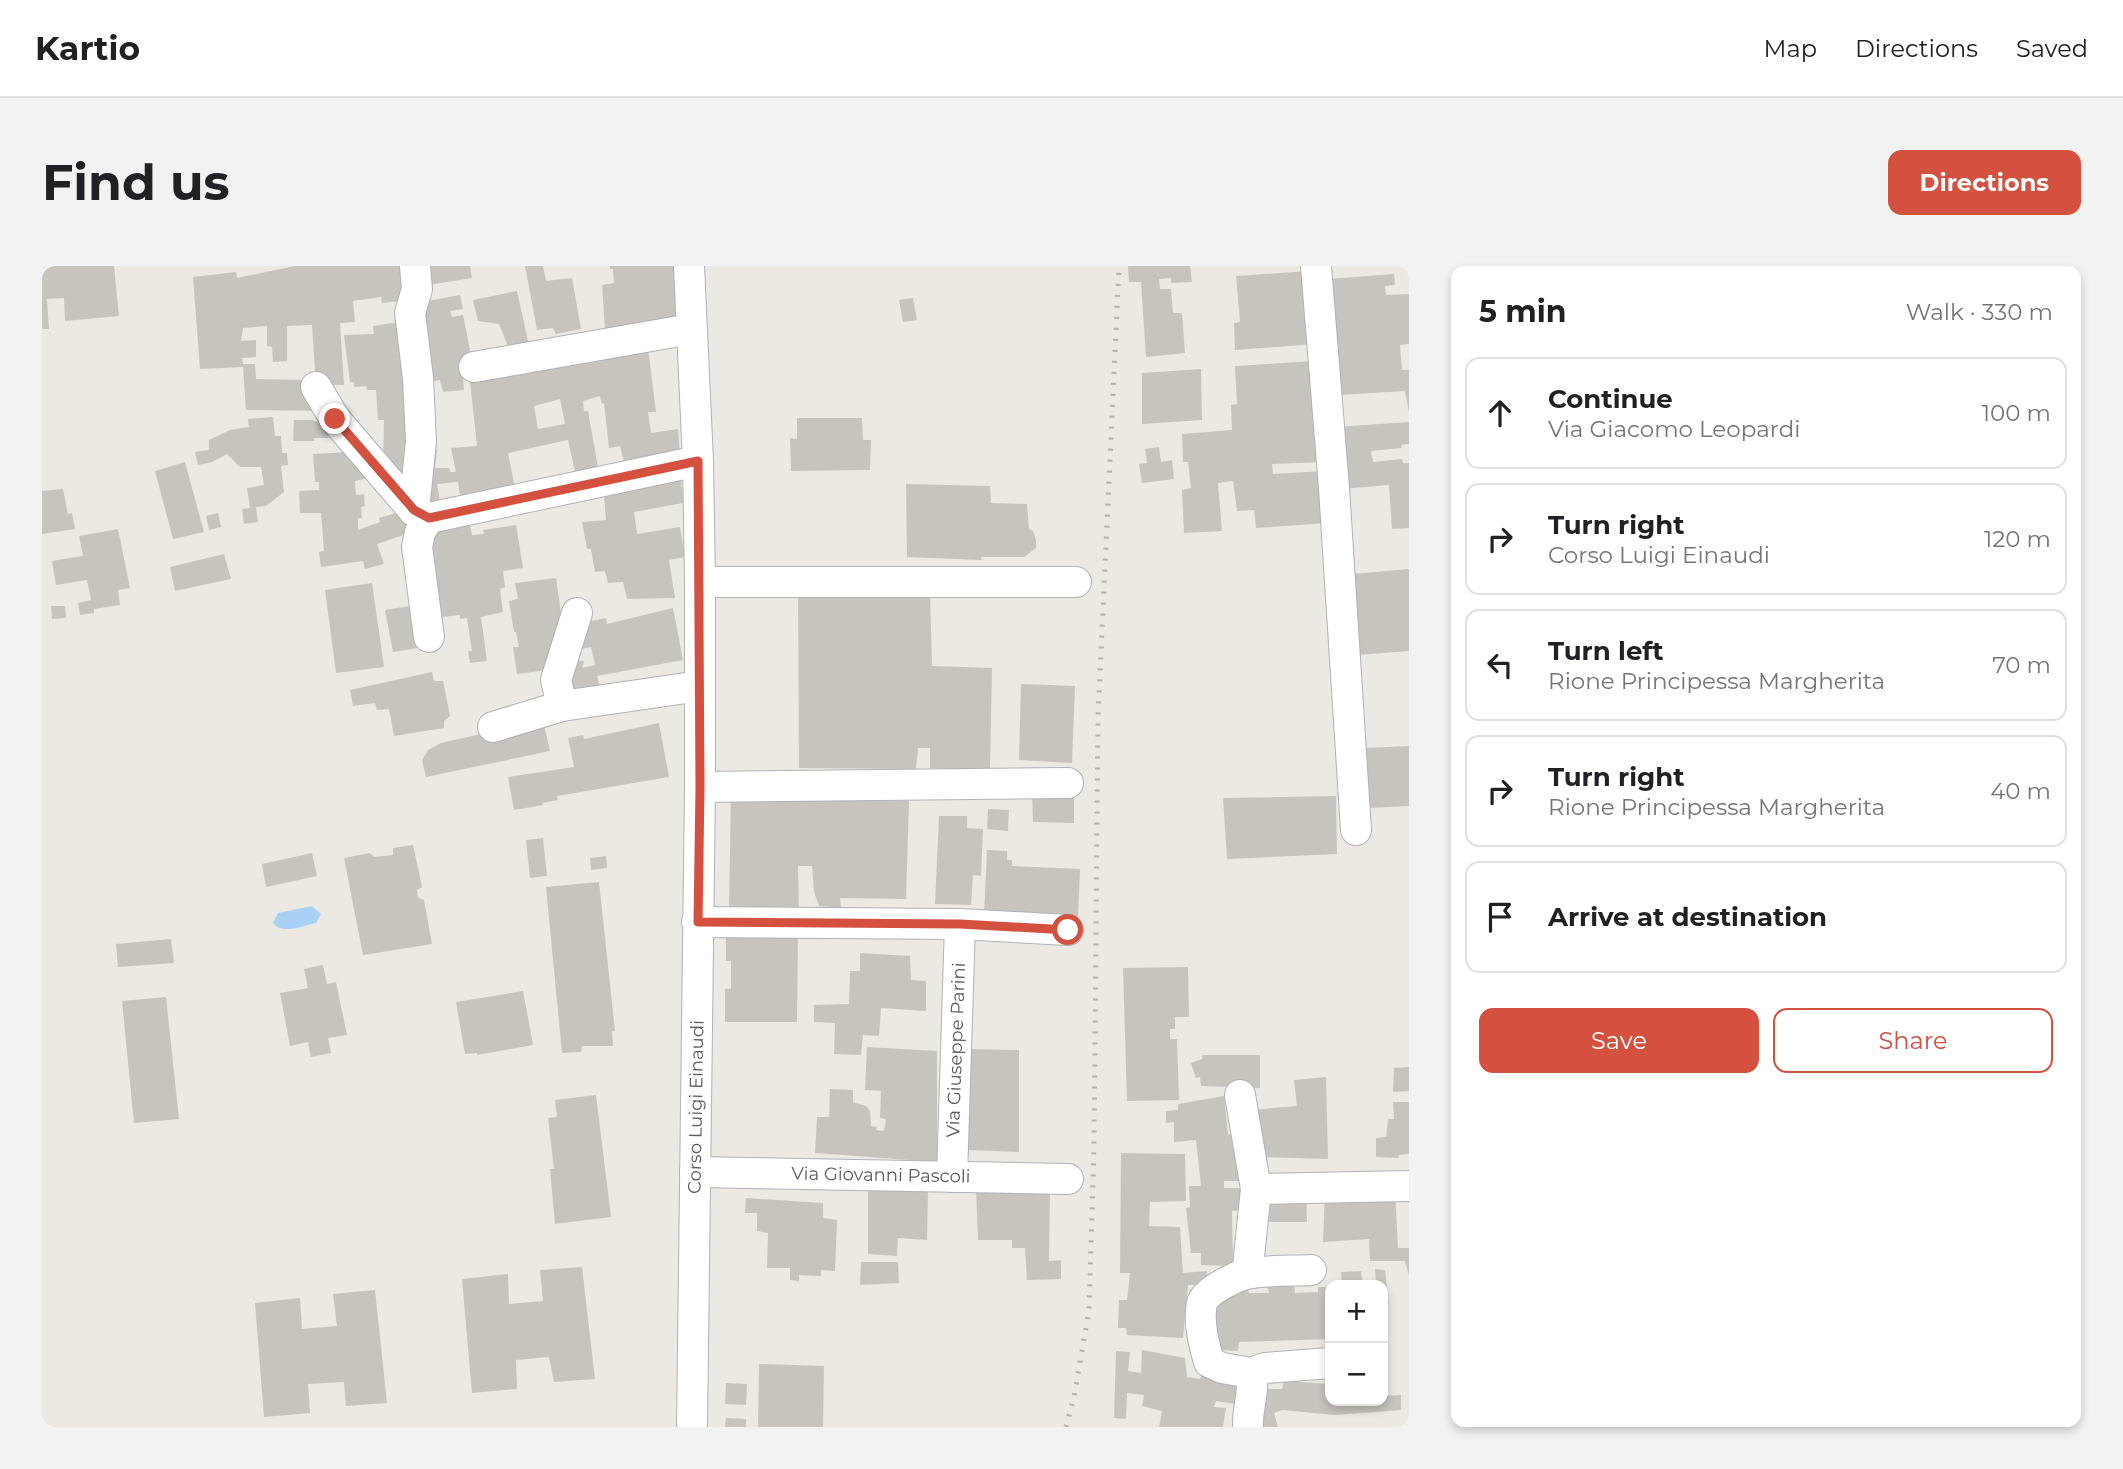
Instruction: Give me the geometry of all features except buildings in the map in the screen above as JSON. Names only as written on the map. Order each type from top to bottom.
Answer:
[{"type":"street","points":[[415,266],[417,289],[410,313],[418,378],[421,442],[421,532],[417,547],[429,637]]},
{"type":"street","name":"Corso Luigi Einaudi","points":[[689,266],[698,461],[700,582],[692,1427]]},
{"type":"street","points":[[1316,266],[1334,488],[1356,830]]},
{"type":"street","points":[[474,367],[691,329]]},
{"type":"street","points":[[316,387],[335,419],[421,514]]},
{"type":"street","points":[[421,514],[698,461]]},
{"type":"street","points":[[700,582],[1076,582]]},
{"type":"street","points":[[562,706],[556,680],[577,613]]},
{"type":"street","points":[[493,727],[562,706],[700,686]]},
{"type":"street","points":[[700,787],[1069,783]]},
{"type":"street","points":[[698,922],[960,924],[1068,930]]},
{"type":"street","name":"Via Giuseppe Parini","points":[[952,1177],[960,924]]},
{"type":"street","points":[[1240,1095],[1256,1189],[1248,1266]]},
{"type":"street","name":"Via Giovanni Pascoli","points":[[695,1172],[1068,1179]]},
{"type":"street","points":[[1256,1189],[1409,1186]]},
{"type":"street","points":[[1311,1270],[1246,1274],[1220,1285],[1202,1302],[1202,1337],[1209,1362],[1222,1368],[1251,1373],[1265,1368],[1325,1363]]},
{"type":"street","points":[[1248,1427],[1247,1413],[1253,1384],[1251,1373]]},
{"type":"water","points":[[312,906],[321,914],[316,923],[287,929],[277,927],[273,923],[278,913]]},
{"type":"railway","points":[[1066,1427],[1089,1310],[1094,1147],[1098,717],[1119,266]]},
{"type":"route","points":[[335,419],[414,510],[429,518],[698,461],[698,922],[960,924],[1068,930]]}]
